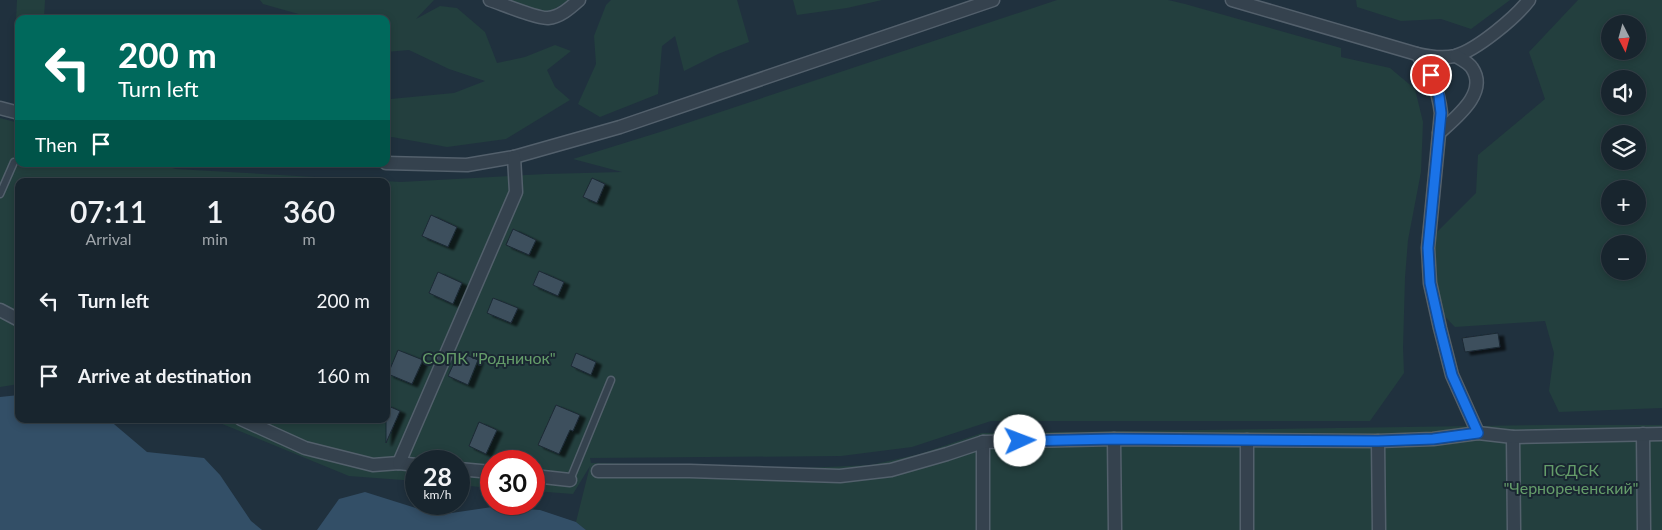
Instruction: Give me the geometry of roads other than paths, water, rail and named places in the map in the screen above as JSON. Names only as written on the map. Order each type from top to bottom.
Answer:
[{"type":"street","points":[[490,0],[523,6],[547,18],[568,11],[579,0]]},
{"type":"street","points":[[390,163],[467,165],[514,157],[629,124],[993,0]]},
{"type":"street","points":[[1232,0],[1417,54],[1437,58],[1456,56],[1485,40],[1520,12],[1529,0]]},
{"type":"street","points":[[1417,54],[1431,75],[1439,96],[1441,113],[1428,248],[1430,283],[1452,375],[1478,433]]},
{"type":"street","points":[[1439,133],[1466,107],[1475,91],[1477,79],[1472,67],[1456,56]]},
{"type":"street","points":[[0,108],[15,112]]},
{"type":"street","points":[[398,463],[516,192],[514,157]]},
{"type":"street","points":[[0,310],[15,318]]},
{"type":"street","points":[[252,423],[305,448],[373,465],[405,464]]},
{"type":"street","points":[[598,471],[690,471],[840,476],[891,470],[983,442],[1114,439],[1378,441],[1433,439],[1478,433],[1513,437],[1662,434]]},
{"type":"street","points":[[1643,434],[1644,530]]},
{"type":"street","points":[[1513,437],[1514,530]]},
{"type":"street","points":[[1114,439],[1115,530]]},
{"type":"street","points":[[1247,440],[1248,530]]},
{"type":"street","points":[[1378,441],[1379,530]]},
{"type":"street","points":[[983,442],[983,530]]},
{"type":"street","points":[[545,477],[570,480]]},
{"type":"lane","points":[[0,194],[14,162]]},
{"type":"lane","points":[[570,480],[611,380]]},
{"type":"water","points":[[15,395],[15,423],[113,423],[147,452],[204,458],[220,475],[251,521],[262,530],[0,530],[0,397]]},
{"type":"water","points":[[365,492],[405,505],[405,515],[470,515],[470,510],[480,509],[480,515],[545,515],[545,512],[576,522],[586,530],[317,530],[339,499]]},
{"type":"park label","name":"СОПК \"Родничок\"","points":[[489,357]]},
{"type":"park label","name":"ПСДСК \"Чернореченский\"","points":[[1571,478]]}]
